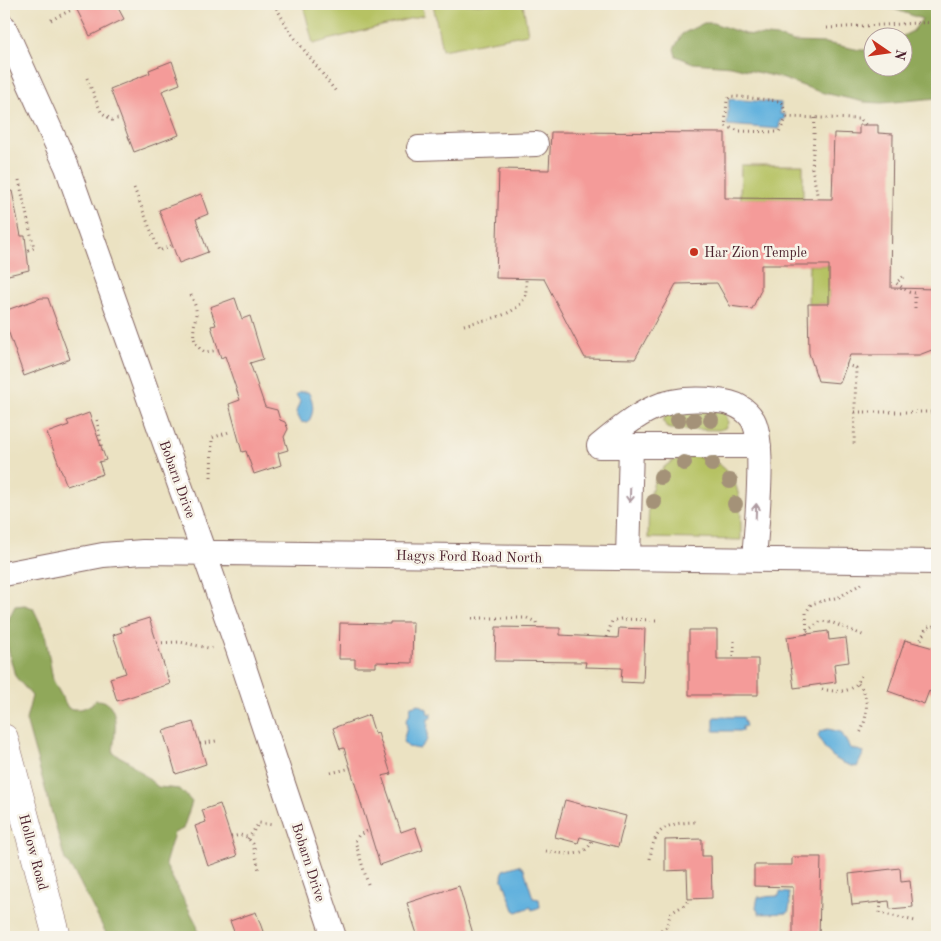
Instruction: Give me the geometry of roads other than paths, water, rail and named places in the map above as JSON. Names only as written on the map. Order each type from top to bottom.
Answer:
[{"type":"main road","name":"Hollow Road","points":[[4,738],[57,937]]},
{"type":"street","name":"Bobarn Drive","points":[[4,27],[63,156],[205,552],[334,937]]},
{"type":"street","points":[[419,148],[536,144]]},
{"type":"street","points":[[754,559],[759,446],[753,420],[743,409],[729,402],[694,398],[659,404],[632,419],[599,446],[759,446]]},
{"type":"street","points":[[628,558],[631,446]]},
{"type":"street","name":"Hagys Ford Road North","points":[[4,574],[102,555],[143,552],[937,562]]},
{"type":"water","points":[[729,99],[781,103],[780,114],[785,114],[784,120],[780,120],[779,129],[727,125]]},
{"type":"water","points":[[300,392],[308,392],[312,399],[313,408],[310,420],[307,423],[301,422],[296,412],[300,401],[296,395]]},
{"type":"water","points":[[419,704],[427,709],[428,714],[431,713],[431,718],[428,719],[427,740],[419,749],[408,747],[403,742],[407,727],[406,719],[409,716],[411,706]]},
{"type":"water","points":[[714,717],[743,717],[746,726],[742,727],[742,731],[714,731]]},
{"type":"water","points":[[828,729],[841,732],[850,748],[864,752],[857,767],[850,766],[833,757],[824,747],[818,735],[821,731]]},
{"type":"water","points":[[519,865],[524,869],[533,898],[539,899],[540,907],[532,910],[531,907],[517,912],[514,910],[502,877],[503,870]]},
{"type":"water","points":[[780,892],[789,893],[790,905],[788,913],[759,914],[756,907],[758,897],[779,896]]},
{"type":"place","name":"Har Zion Temple","points":[[694,252]]}]
